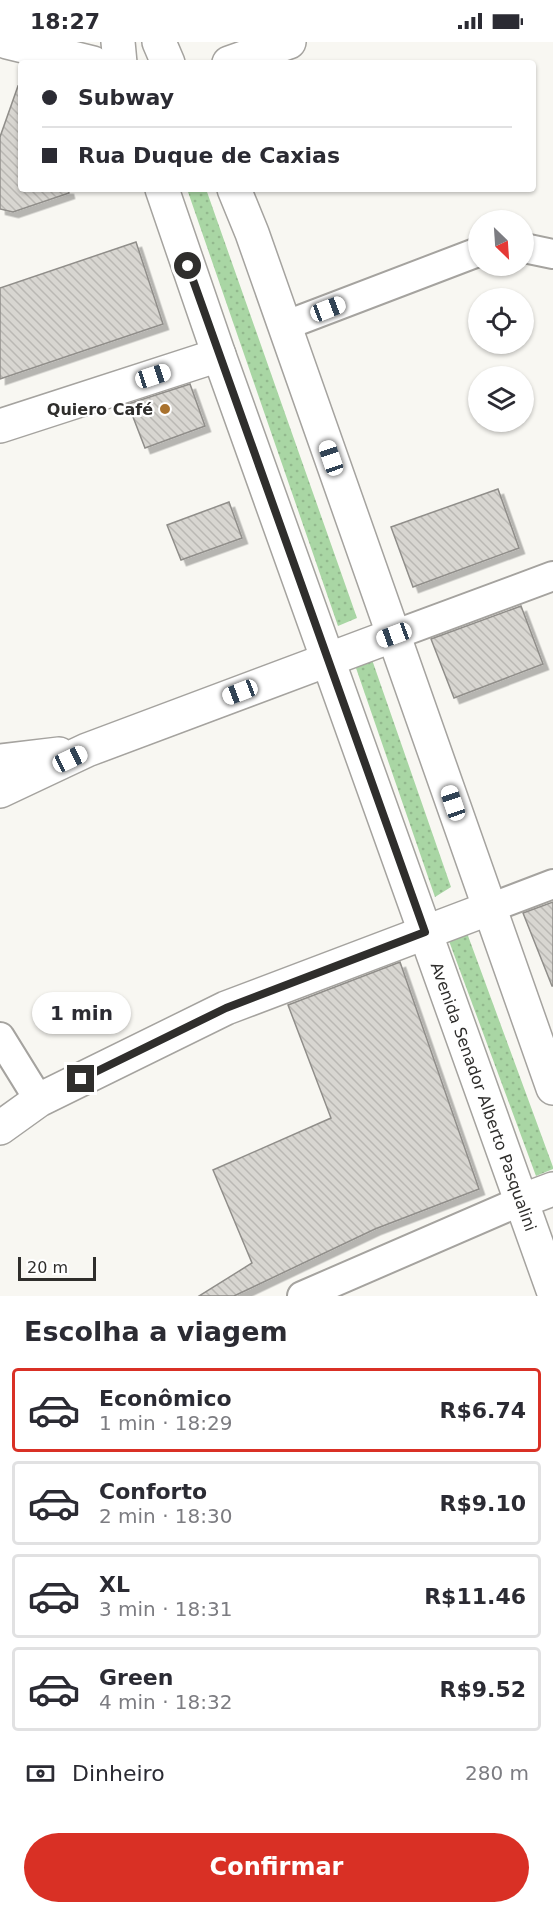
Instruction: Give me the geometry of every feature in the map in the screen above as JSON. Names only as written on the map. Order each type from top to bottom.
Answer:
[{"type":"main road","points":[[7,42],[81,60]]},
{"type":"main road","points":[[118,42],[120,60]]},
{"type":"main road","points":[[159,42],[167,60]]},
{"type":"main road","points":[[238,60],[289,42]]},
{"type":"main road","name":"Avenida Senador Alberto Pasqualini","points":[[163,192],[219,355],[553,1290]]},
{"type":"main road","points":[[235,192],[553,1088]]},
{"type":"main road","points":[[0,426],[219,355]]},
{"type":"main road","points":[[0,790],[87,750],[394,635]]},
{"type":"main road","points":[[0,761],[87,750]]},
{"type":"main road","points":[[0,773],[2,782],[0,790]]},
{"type":"main road","points":[[0,1128],[39,1100],[226,1008],[490,908]]},
{"type":"main road","points":[[521,1201],[553,1189]]},
{"type":"street","points":[[534,250],[553,254]]},
{"type":"street","points":[[284,326],[468,256]]},
{"type":"street","points":[[394,635],[553,576]]},
{"type":"street","points":[[490,908],[553,884]]},
{"type":"street","points":[[0,1037],[39,1100]]},
{"type":"street","points":[[302,1296],[521,1201]]},
{"type":"green space","points":[[188,192],[207,192],[357,618],[338,626]]},
{"type":"green space","points":[[369,651],[451,887],[435,897],[356,668]]},
{"type":"green space","points":[[467,933],[553,1167],[536,1176],[449,941]]},
{"type":"building","points":[[18,86],[18,192],[69,193],[13,212],[0,209],[0,137]]},
{"type":"building","points":[[136,242],[163,324],[0,379],[0,288]]},
{"type":"building","name":"Quiero Café","points":[[190,384],[205,426],[145,448],[128,404]]},
{"type":"building","points":[[498,489],[519,548],[413,587],[391,527]]},
{"type":"building","points":[[229,502],[242,538],[181,560],[167,525]]},
{"type":"building","points":[[521,606],[543,664],[454,698],[431,639]]},
{"type":"building","points":[[553,902],[553,986],[552,986],[523,913]]},
{"type":"building","points":[[400,962],[479,1189],[375,1229],[234,1296],[199,1296],[252,1263],[213,1170],[331,1118],[288,1005]]},
{"type":"place","name":"Quiero Café","points":[[165,409]]},
{"type":"route","points":[[81,1079],[226,1008],[425,932],[188,266]]}]
